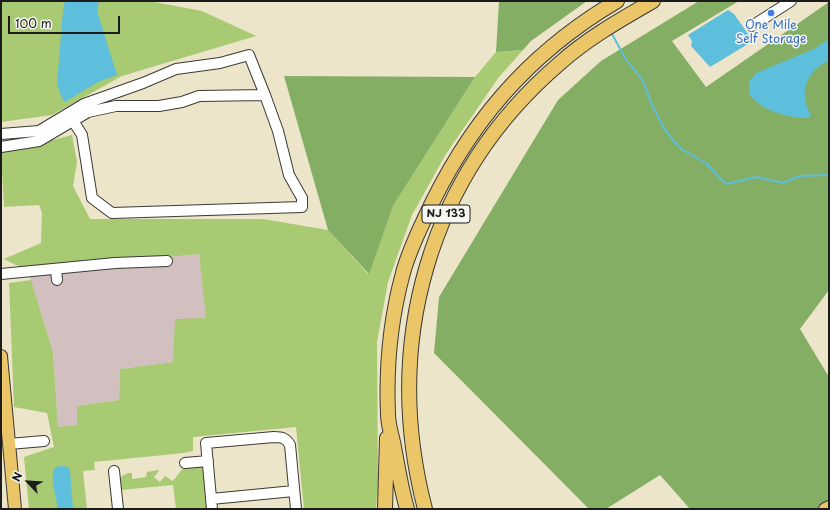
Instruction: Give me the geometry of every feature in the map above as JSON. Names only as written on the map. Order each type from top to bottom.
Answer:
[{"type":"highway","name":"NJ 133","points":[[407,509],[399,476],[388,416],[388,379],[390,348],[396,307],[403,274],[413,244],[443,179],[459,152],[476,127],[506,90],[548,49],[574,29],[617,1]]},
{"type":"highway","name":"NJ 133","points":[[425,509],[414,461],[408,403],[410,351],[414,321],[423,278],[443,221],[455,194],[470,168],[495,131],[524,97],[543,78],[578,48],[617,22],[653,1]]},
{"type":"highway","points":[[385,509],[388,416]]},
{"type":"main road","points":[[1,356],[15,509]]},
{"type":"main road","points":[[825,509],[829,507]]},
{"type":"lane","points":[[752,26],[791,1]]},
{"type":"lane","points":[[1,147],[39,141],[84,104],[143,83],[176,68],[220,63],[249,55],[279,136],[289,175],[302,198],[302,207],[112,213],[92,198],[82,135],[70,117]]},
{"type":"lane","points":[[1,134],[39,131],[70,117],[116,106],[159,106],[182,102],[199,96],[265,95]]},
{"type":"lane","points":[[1,274],[56,274],[115,263],[167,262]]},
{"type":"lane","points":[[294,491],[212,504],[206,443],[282,437],[286,439],[290,445],[296,509]]},
{"type":"lane","points":[[9,444],[44,441]]},
{"type":"lane","points":[[185,464],[208,461]]},
{"type":"lane","points":[[114,471],[118,509]]},
{"type":"shaded area","points":[[199,254],[207,318],[175,347],[174,362],[120,369],[119,400],[77,406],[77,425],[58,427],[53,352],[28,271]]},
{"type":"green space","points":[[1,1],[149,1],[202,11],[256,36],[122,76],[52,115],[1,122]]},
{"type":"green space","points":[[499,1],[587,1],[531,41],[523,50],[496,52]]},
{"type":"green space","points":[[699,1],[739,1],[672,41],[706,87],[829,2],[829,290],[800,329],[829,377],[829,509],[690,509],[660,475],[606,509],[589,509],[434,353],[439,297],[558,100],[601,61]]},
{"type":"green space","points":[[523,50],[499,77],[446,154],[412,215],[388,282],[377,342],[378,483],[376,509],[304,509],[296,427],[193,437],[193,451],[94,462],[95,470],[83,471],[87,509],[29,509],[24,457],[54,447],[47,413],[14,407],[9,283],[31,280],[53,352],[58,427],[77,425],[77,406],[119,400],[120,369],[173,362],[175,319],[206,318],[199,254],[28,271],[4,259],[41,243],[42,213],[39,205],[4,207],[1,151],[23,148],[72,135],[77,162],[73,186],[90,219],[263,219],[328,230],[368,274],[393,206],[475,77],[496,52]]},
{"type":"green space","points":[[284,76],[475,77],[393,206],[369,274],[328,230]]},
{"type":"green space","points":[[201,467],[208,476],[212,509],[176,509],[173,485],[121,490],[120,481],[122,476],[128,473],[132,473],[132,479],[146,477],[147,472],[158,470],[159,471],[154,477],[160,482],[165,476],[173,481],[183,468]]},
{"type":"water","points":[[65,1],[99,1],[97,11],[117,75],[98,82],[65,102],[61,96],[57,84]]},
{"type":"water","points":[[728,10],[734,14],[753,41],[710,67],[691,46],[692,41],[688,35]]},
{"type":"water","points":[[829,39],[829,61],[815,70],[806,84],[805,99],[811,115],[809,118],[775,112],[762,106],[749,94],[749,82],[756,73],[814,49]]},
{"type":"water","points":[[64,466],[69,468],[70,472],[73,509],[58,509],[53,482],[53,471],[56,467]]},
{"type":"waterway","points":[[612,34],[625,58],[643,81],[652,105],[665,130],[681,149],[706,163],[726,184],[757,177],[783,183],[799,176],[829,175]]},
{"type":"place","name":"One Mile Self Storage","points":[[771,13]]}]
